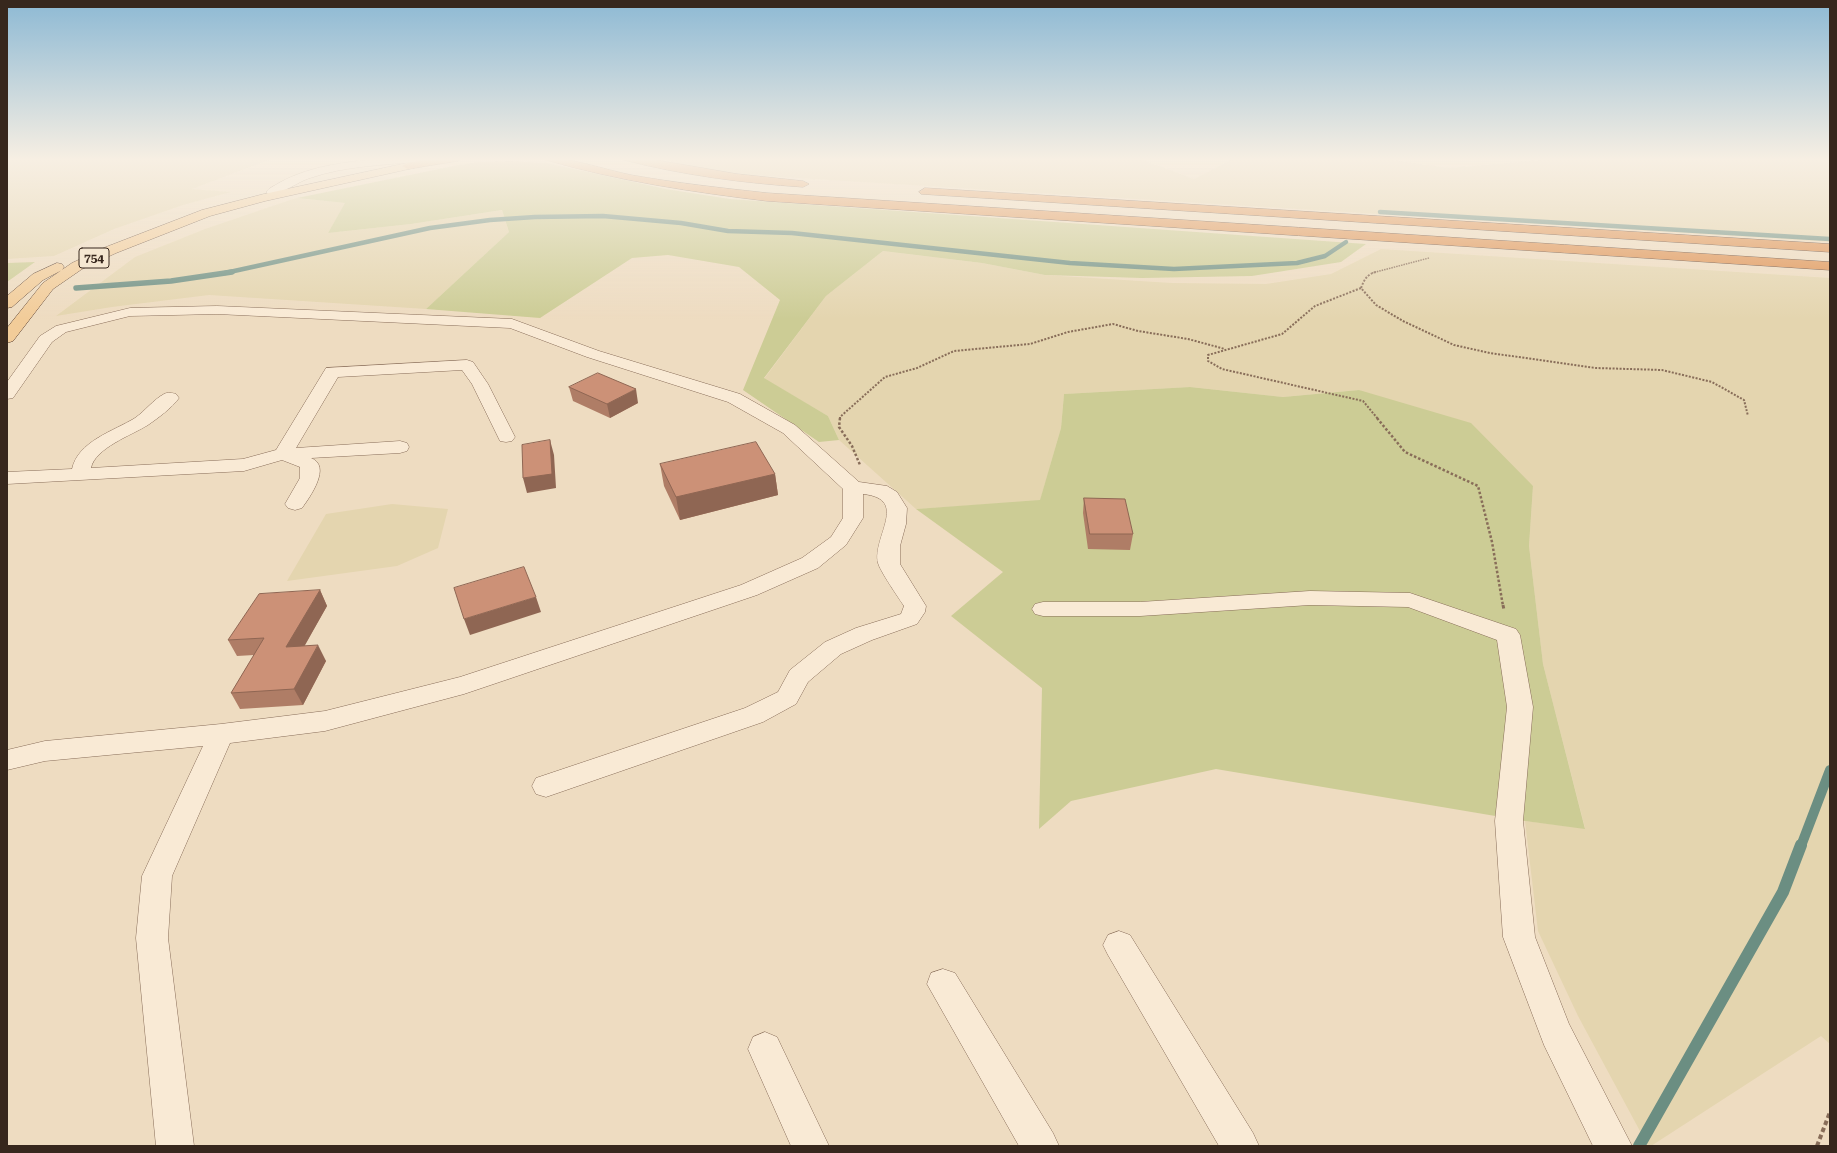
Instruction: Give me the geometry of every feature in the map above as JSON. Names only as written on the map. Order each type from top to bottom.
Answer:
[{"type":"highway","points":[[1005,212],[1830,266]]},
{"type":"highway","points":[[1250,212],[1830,248]]},
{"type":"main road","name":"754","points":[[7,304],[38,277],[66,261],[99,247],[195,212]]},
{"type":"main road","name":"754","points":[[7,338],[48,286],[77,266],[111,250],[188,219],[210,212]]},
{"type":"street","points":[[7,394],[46,339],[61,329],[80,323],[130,312],[217,310],[512,324],[593,354],[734,398],[789,429],[860,487],[880,490],[890,496],[898,508],[896,524],[889,546],[889,564],[915,606],[914,612],[908,619],[864,634],[833,648],[799,676],[787,698],[754,715],[546,786]]},
{"type":"street","points":[[283,454],[332,372],[467,365],[480,384],[506,437]]},
{"type":"street","points":[[80,474],[83,461],[102,443],[142,421],[170,398]]},
{"type":"street","points":[[7,478],[244,465],[283,454],[400,447]]},
{"type":"street","points":[[283,454],[310,464],[310,478],[295,504]]},
{"type":"street","points":[[7,760],[45,751],[221,734],[325,721],[464,685],[690,608],[749,590],[810,563],[839,541],[853,518],[860,487]]},
{"type":"street","points":[[1043,609],[1140,609],[1310,598],[1410,600],[1508,634],[1520,707],[1509,821],[1519,937],[1556,1033],[1613,1146]]},
{"type":"street","points":[[175,1146],[152,938],[157,876],[221,734]]},
{"type":"street","points":[[1119,945],[1240,1146]]},
{"type":"street","points":[[943,984],[1040,1146]]},
{"type":"street","points":[[765,1049],[810,1146]]},
{"type":"path","points":[[1445,241],[1432,258],[1371,273],[1364,280],[1361,288],[1315,306],[1282,334],[1208,355],[1208,361],[1222,370],[1363,401],[1405,452],[1478,486],[1492,542],[1508,634]]},
{"type":"path","points":[[1361,288],[1376,306],[1403,321],[1454,345],[1490,353],[1596,368],[1662,370],[1712,382],[1744,400],[1748,416]]},
{"type":"path","points":[[860,487],[862,468],[852,446],[839,427],[840,417],[885,377],[917,368],[954,351],[1030,344],[1068,332],[1113,324],[1138,331],[1188,339],[1226,350]]},
{"type":"path","points":[[1817,1146],[1830,1112]]},
{"type":"shaded area","points":[[7,212],[163,212],[114,229],[54,256],[7,259]]},
{"type":"shaded area","points":[[255,212],[341,212],[328,233],[411,224],[490,212],[503,212],[509,232],[426,309],[209,295],[112,307],[56,316],[135,257],[205,229]]},
{"type":"shaded area","points":[[1342,212],[1830,212],[1830,242]]},
{"type":"shaded area","points":[[1381,249],[1830,278],[1830,1044],[1821,1036],[1651,1146],[1648,1146],[1578,1016],[1538,931],[1525,821],[1585,828],[1543,664],[1529,546],[1533,486],[1359,390],[1283,397],[1190,387],[1064,394],[1061,428],[1040,501],[916,509],[839,440],[828,416],[764,379],[826,296],[883,251],[982,263],[1045,275],[1172,283],[1266,284],[1331,274]]},
{"type":"shaded area","points":[[392,504],[448,509],[438,548],[397,566],[287,581],[326,514]]},
{"type":"green space","points":[[340,212],[490,212],[411,224],[328,233]]},
{"type":"green space","points":[[503,212],[911,212],[1366,244],[1341,262],[1252,276],[1142,278],[1045,275],[982,263],[883,251],[826,296],[764,378],[828,416],[839,440],[819,442],[743,390],[780,300],[739,267],[668,255],[632,258],[540,318],[426,309],[509,232]]},
{"type":"green space","points":[[35,262],[7,282],[7,263]]},
{"type":"green space","points":[[1190,387],[1283,397],[1359,390],[1471,423],[1533,486],[1529,546],[1543,664],[1585,829],[1525,821],[1216,769],[1071,801],[1039,829],[1042,688],[951,616],[1003,572],[916,509],[1040,500],[1061,428],[1064,394]]},
{"type":"building","points":[[598,373],[636,389],[607,404],[569,387]]},
{"type":"building","points":[[550,440],[552,474],[523,478],[522,445]]},
{"type":"building","points":[[756,442],[775,474],[676,497],[660,464]]},
{"type":"building","points":[[1084,498],[1125,499],[1133,534],[1090,534]]},
{"type":"building","points":[[524,567],[536,597],[464,619],[454,588]]},
{"type":"building","points":[[320,590],[286,647],[318,645],[294,689],[231,693],[264,638],[228,640],[259,594]]},
{"type":"waterway","points":[[1380,212],[1830,239]]},
{"type":"waterway","points":[[225,273],[430,228],[490,220],[535,217],[603,216],[681,223],[728,231],[792,233],[1070,263],[1174,269],[1297,263],[1325,256],[1346,242]]},
{"type":"waterway","points":[[76,288],[171,281],[232,272]]},
{"type":"waterway","points":[[1801,846],[1830,770]]},
{"type":"waterway","points":[[1639,1146],[1783,892],[1801,845]]}]
